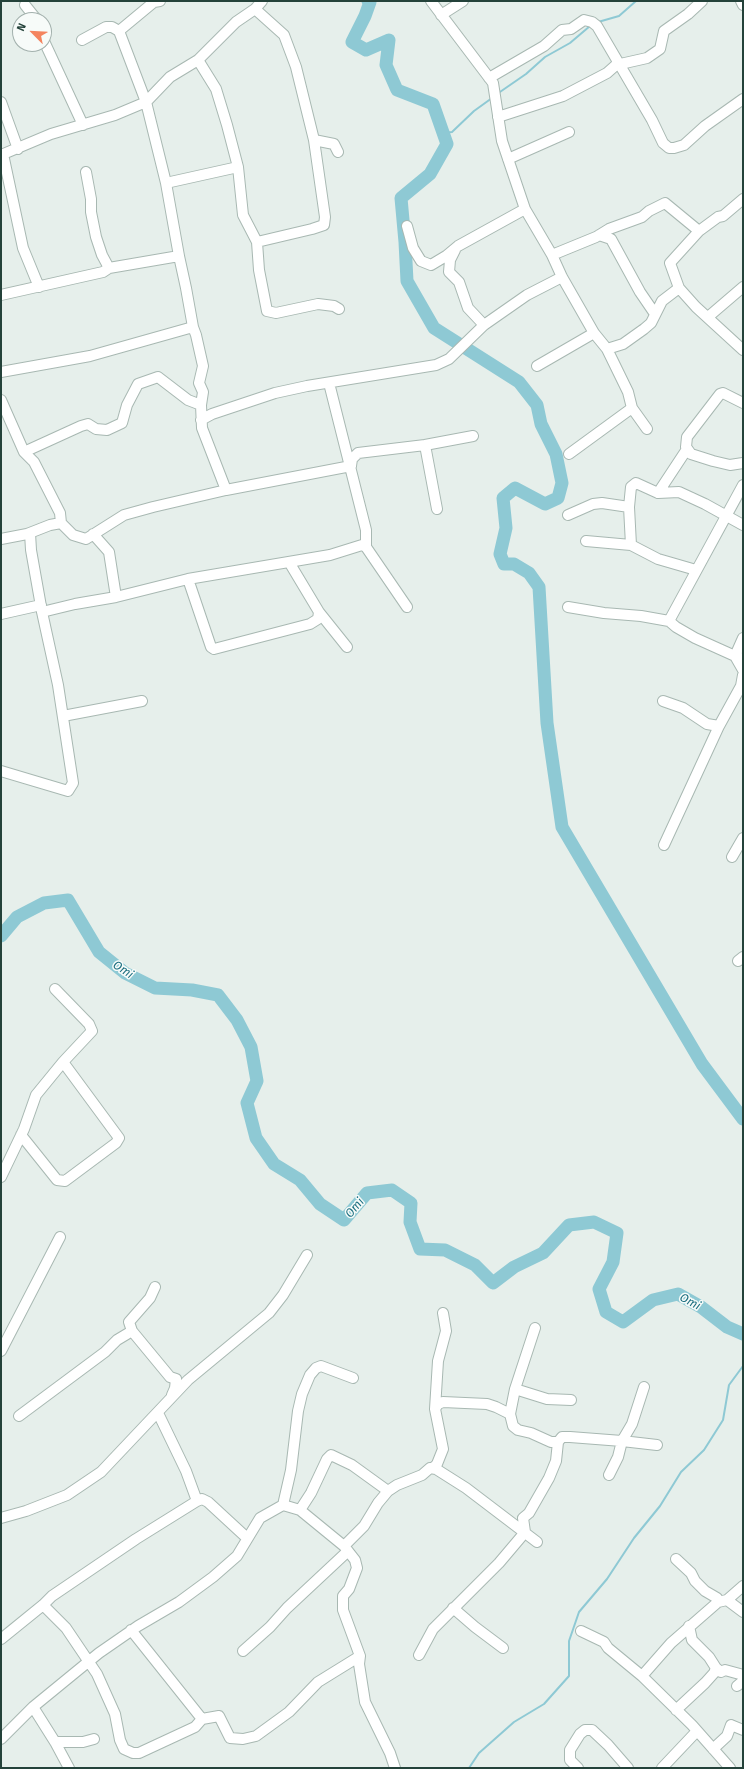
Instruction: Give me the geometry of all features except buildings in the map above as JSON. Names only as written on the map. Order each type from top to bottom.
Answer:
[{"type":"street","points":[[119,31],[154,2],[160,1]]},
{"type":"street","points":[[432,1],[493,83],[502,141],[525,209],[552,255],[562,277],[594,333],[607,349],[628,392],[632,408],[647,429]]},
{"type":"street","points":[[441,15],[463,1]]},
{"type":"street","points":[[498,117],[563,96],[607,73],[620,64],[647,58],[660,49],[664,31],[688,14],[702,1]]},
{"type":"street","points":[[741,1],[743,6]]},
{"type":"street","points":[[25,5],[31,12]]},
{"type":"street","points":[[39,287],[23,248],[2,155],[51,134],[83,126],[146,102],[170,77],[198,60],[236,22],[258,5],[284,35],[296,68],[314,140],[325,218],[324,225],[275,239],[257,242]]},
{"type":"street","points":[[489,78],[544,46],[562,30],[571,29],[584,20],[595,24],[620,64],[652,120],[663,143],[669,148],[684,145],[705,126],[743,99]]},
{"type":"street","points":[[82,40],[106,27],[112,27],[119,31],[146,102],[166,183],[193,326],[203,366],[199,383],[203,392],[201,405],[202,428],[226,490]]},
{"type":"street","points":[[49,52],[83,126]]},
{"type":"street","points":[[198,60],[216,89],[238,167],[243,215],[257,242],[259,270],[268,311],[276,313],[318,304],[334,306],[339,309]]},
{"type":"street","points":[[1,102],[18,149]]},
{"type":"street","points":[[508,159],[569,132]]},
{"type":"street","points":[[314,140],[334,144],[338,152]]},
{"type":"street","points":[[166,183],[238,167]]},
{"type":"street","points":[[86,172],[96,237],[102,256],[109,268]]},
{"type":"street","points":[[743,199],[723,216],[718,217],[699,230],[670,263],[679,288],[696,307],[743,350]]},
{"type":"street","points":[[552,255],[599,235],[609,229],[642,217],[649,211],[665,203],[699,230]]},
{"type":"street","points":[[407,226],[413,248],[421,261],[431,265],[446,256],[458,246],[525,209]]},
{"type":"street","points":[[599,235],[611,239],[640,292],[655,314]]},
{"type":"street","points":[[458,246],[450,260],[448,272],[459,282],[468,308],[484,326]]},
{"type":"street","points":[[1,295],[103,272],[109,268],[179,256]]},
{"type":"street","points":[[201,420],[212,414],[275,393],[307,386],[436,365],[449,359],[484,326],[526,295],[562,277]]},
{"type":"street","points":[[708,317],[743,287]]},
{"type":"street","points":[[607,349],[624,344],[651,323],[662,301],[679,288]]},
{"type":"street","points":[[1,372],[90,356],[193,326]]},
{"type":"street","points":[[537,366],[594,333]]},
{"type":"street","points":[[24,452],[81,426],[88,424],[96,430],[107,430],[122,423],[126,405],[138,384],[158,377],[188,400],[201,405]]},
{"type":"street","points":[[329,383],[366,530],[366,547],[407,607]]},
{"type":"street","points":[[658,493],[687,449],[687,437],[720,394],[723,393],[743,403]]},
{"type":"street","points":[[1,400],[24,452],[34,462],[60,513],[61,523],[73,535],[86,539],[124,515],[153,507],[226,490],[351,466]]},
{"type":"street","points":[[569,454],[632,408]]},
{"type":"street","points":[[351,466],[352,459],[358,453],[425,445],[473,436]]},
{"type":"street","points":[[425,445],[437,509]]},
{"type":"street","points":[[687,449],[691,454],[713,462],[730,465],[743,463]]},
{"type":"street","points":[[631,545],[629,507],[632,488],[636,483],[658,493],[679,492],[743,525]]},
{"type":"street","points":[[669,621],[743,485]]},
{"type":"street","points":[[568,515],[593,504],[629,507]]},
{"type":"street","points":[[1,539],[27,534],[50,525],[61,523]]},
{"type":"street","points":[[1,771],[68,791],[73,784],[63,716],[31,550],[30,533],[27,534]]},
{"type":"street","points":[[93,534],[109,552],[116,597]]},
{"type":"street","points":[[586,541],[631,545],[658,559],[696,570]]},
{"type":"street","points":[[1,614],[116,597],[188,579],[330,556],[362,545],[366,547]]},
{"type":"street","points":[[289,562],[319,612],[347,647]]},
{"type":"street","points":[[188,579],[211,647],[214,649],[310,624],[318,619],[319,612]]},
{"type":"street","points":[[568,607],[604,613],[642,616],[669,621],[695,638],[739,657]]},
{"type":"street","points":[[743,638],[739,657],[743,670]]},
{"type":"street","points":[[664,845],[719,726],[741,686],[743,675]]},
{"type":"street","points":[[663,700],[683,708],[707,724],[719,726]]},
{"type":"street","points":[[63,716],[142,701]]},
{"type":"street","points":[[732,857],[743,838]]},
{"type":"street","points":[[1,1177],[21,1135],[36,1095],[63,1062],[92,1031],[89,1024],[55,989]]},
{"type":"street","points":[[21,1135],[57,1180],[65,1181],[116,1143],[119,1138],[63,1062]]},
{"type":"street","points":[[1,1351],[60,1237]]},
{"type":"street","points":[[1,1518],[26,1511],[66,1495],[101,1472],[188,1380],[269,1313],[283,1295],[307,1256]]},
{"type":"street","points":[[155,1287],[150,1298],[129,1322],[132,1331],[170,1377],[176,1379],[175,1388],[167,1403]]},
{"type":"street","points":[[243,1651],[270,1627],[346,1548],[364,1526],[378,1503],[388,1491],[397,1485],[422,1475],[437,1464],[443,1448],[435,1409],[438,1361],[446,1331],[443,1313]]},
{"type":"street","points":[[535,1328],[515,1389],[510,1414],[513,1426],[518,1430],[531,1433],[551,1442],[558,1442]]},
{"type":"street","points":[[19,1416],[105,1352],[117,1340],[132,1331]]},
{"type":"street","points":[[283,1506],[291,1470],[298,1411],[302,1394],[310,1375],[316,1368],[321,1366],[353,1378]]},
{"type":"street","points":[[609,1475],[618,1457],[622,1441],[632,1424],[644,1387]]},
{"type":"street","points":[[515,1389],[547,1399],[572,1400]]},
{"type":"street","points":[[435,1409],[438,1404],[443,1402],[487,1404],[510,1414]]},
{"type":"street","points":[[158,1413],[186,1471],[197,1501]]},
{"type":"street","points":[[419,1655],[433,1629],[500,1563],[525,1532],[523,1518],[529,1513],[549,1478],[556,1462],[558,1442],[562,1437],[657,1445]]},
{"type":"street","points":[[300,1510],[311,1493],[327,1459],[331,1455],[352,1465],[388,1491]]},
{"type":"street","points":[[433,1468],[466,1488],[537,1542]]},
{"type":"street","points":[[1,1639],[52,1596],[136,1539],[197,1501],[202,1499],[208,1502],[247,1538]]},
{"type":"street","points":[[1,1739],[33,1707],[89,1662],[131,1630],[179,1602],[213,1577],[237,1556],[260,1518],[283,1506],[300,1510],[346,1548],[355,1560],[357,1568],[349,1589],[343,1596],[343,1610],[360,1656],[359,1664],[365,1702],[390,1753],[394,1768]]},
{"type":"street","points":[[676,1559],[691,1573],[695,1581],[705,1591],[743,1612]]},
{"type":"street","points":[[642,1676],[671,1643],[689,1626],[743,1586]]},
{"type":"street","points":[[43,1605],[66,1628],[97,1674],[115,1714],[120,1740],[124,1749],[133,1753],[139,1753],[195,1727],[202,1719],[219,1716],[230,1738],[243,1739],[256,1736],[289,1712],[318,1682],[360,1656]]},
{"type":"street","points":[[453,1608],[503,1648]]},
{"type":"street","points":[[689,1626],[692,1640],[710,1657],[716,1668],[721,1672],[725,1670],[743,1675]]},
{"type":"street","points":[[131,1630],[202,1719]]},
{"type":"street","points":[[581,1631],[604,1642],[608,1648],[642,1676],[697,1731],[730,1768]]},
{"type":"street","points":[[676,1710],[705,1683],[714,1673],[716,1668]]},
{"type":"street","points":[[33,1707],[69,1768]]},
{"type":"street","points":[[713,1749],[726,1736],[731,1724],[743,1730]]},
{"type":"street","points":[[578,1768],[570,1760],[570,1750],[580,1734],[585,1730],[592,1730],[608,1745],[628,1768]]},
{"type":"street","points":[[662,1768],[697,1731]]},
{"type":"street","points":[[55,1742],[83,1742],[94,1739]]},
{"type":"waterway","points":[[368,1],[370,2],[365,16],[352,42],[366,50],[389,40],[386,65],[397,90],[433,104],[447,144],[430,174],[401,198],[407,281],[434,328],[519,382],[537,405],[541,424],[556,454],[562,483],[558,498],[545,504],[515,488],[503,498],[506,528],[500,554],[504,564],[514,564],[529,573],[539,587],[547,723],[562,827],[702,1064],[743,1119]]},
{"type":"waterway","points":[[598,22],[619,16],[636,1]]},
{"type":"waterway","points":[[497,94],[526,74],[545,57],[570,43],[590,26]]},
{"type":"waterway","points":[[443,133],[452,132],[474,111],[492,98]]},
{"type":"waterway","name":"Omi","points":[[1,936],[17,917],[44,903],[68,900],[99,952],[125,973],[155,988],[192,990],[218,995],[237,1020],[251,1047],[257,1081],[247,1103],[256,1138],[274,1164],[300,1180],[320,1204],[344,1220],[367,1193],[392,1190],[411,1203],[410,1222],[420,1249],[445,1250],[475,1265],[493,1283],[514,1267],[543,1253],[569,1225],[594,1222],[617,1233],[613,1262],[599,1289],[606,1312],[623,1322],[653,1300],[678,1294],[701,1307],[727,1327],[743,1334]]},
{"type":"waterway","points":[[469,1768],[479,1753],[514,1722],[544,1704],[569,1676],[569,1641],[579,1612],[607,1579],[634,1538],[660,1506],[681,1472],[704,1450],[723,1420],[729,1385],[743,1366]]}]
